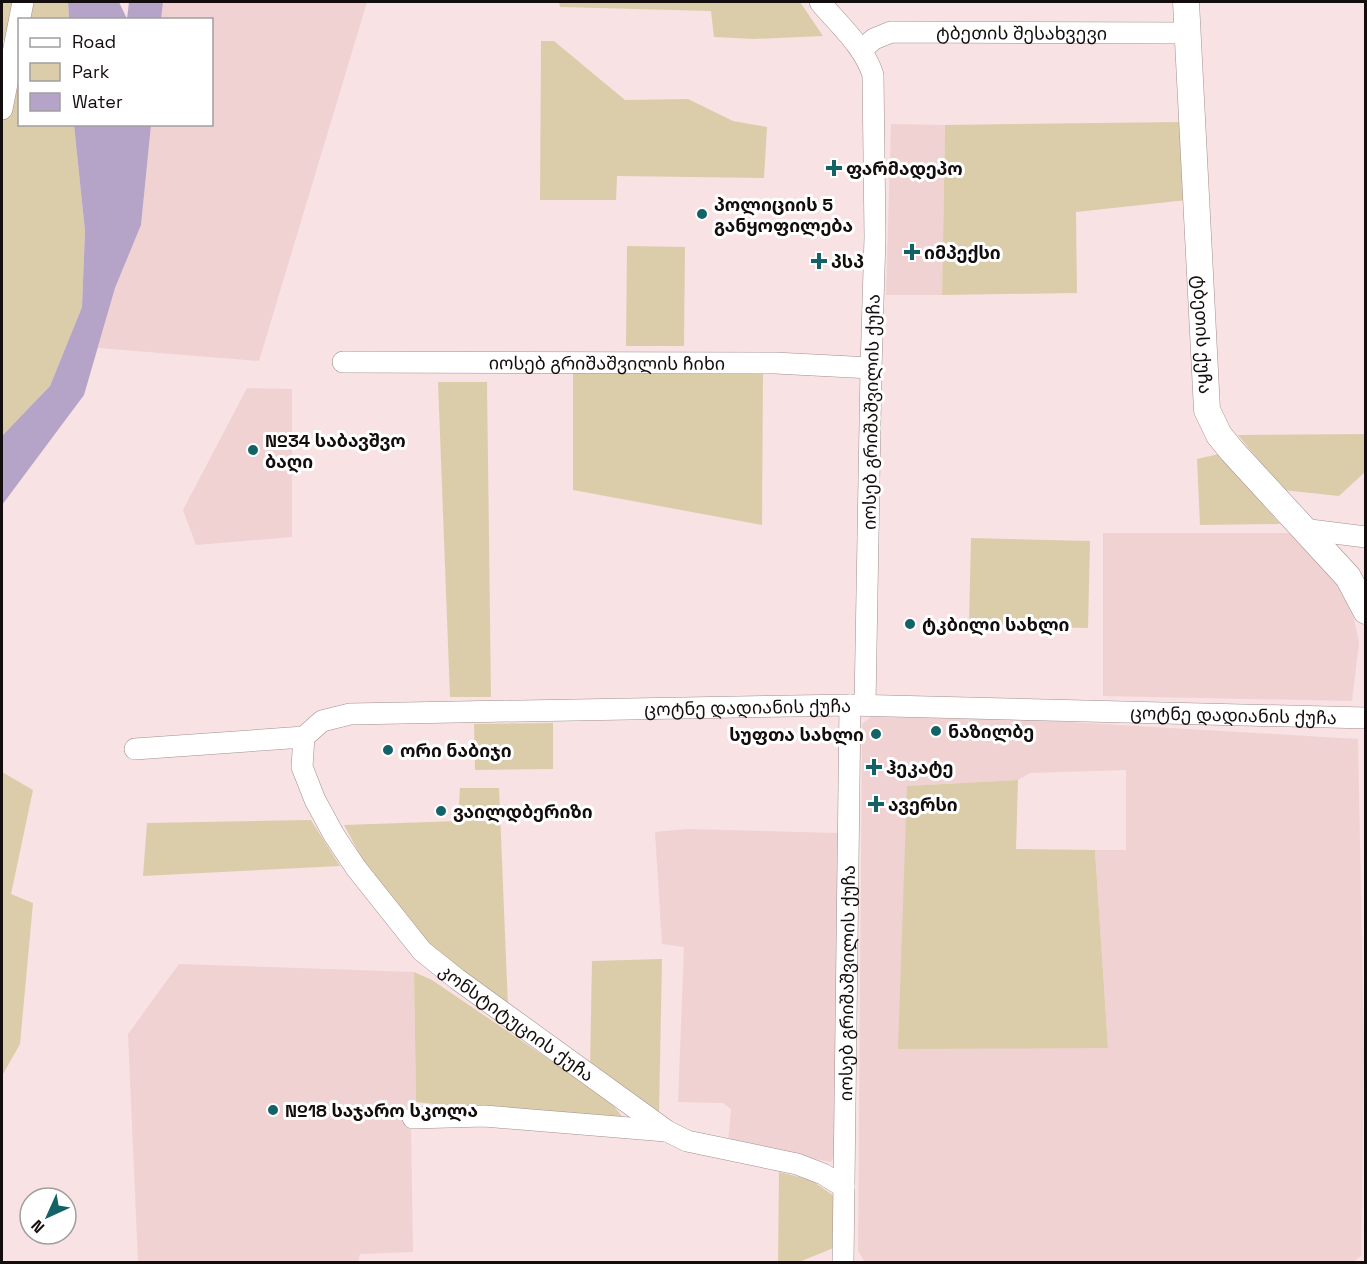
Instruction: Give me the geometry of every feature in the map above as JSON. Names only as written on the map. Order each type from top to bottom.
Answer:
[{"type":"street","points":[[20,18],[23,2]]},
{"type":"street","name":"იოსებ გრიშაშვილის ქუჩა","points":[[820,2],[869,62],[873,75],[875,119],[875,237],[858,705],[843,1263]]},
{"type":"street","name":"ტბეთის ქუჩა","points":[[1186,2],[1207,410],[1220,435],[1347,577],[1365,611]]},
{"type":"street","points":[[2,109],[18,27]]},
{"type":"street","name":"ტბეთის შესახვევი","points":[[861,50],[874,39],[891,32],[1188,33]]},
{"type":"street","name":"იოსებ გრიშაშვილის ჩიხი","points":[[343,362],[775,363],[870,368]]},
{"type":"street","points":[[1302,529],[1365,537]]},
{"type":"street","name":"ცოტნე დადიანის ქუჩა","points":[[304,737],[322,721],[350,714],[858,705],[1365,718]]},
{"type":"street","points":[[135,749],[304,737]]},
{"type":"street","name":"კონსტიტუციის ქუჩა","points":[[304,737],[302,766],[315,800],[334,835],[356,868],[422,951],[457,980],[667,1131],[687,1141],[798,1164],[823,1174],[844,1187]]},
{"type":"street","points":[[412,1118],[484,1116],[667,1131]]},
{"type":"shaded area","points":[[163,2],[367,2],[259,361],[98,348],[115,288],[141,225],[151,126],[213,126],[213,18],[161,18]]},
{"type":"shaded area","points":[[891,124],[945,125],[942,295],[886,295]]},
{"type":"shaded area","name":"№34 საბავშვო ბაღი","points":[[247,388],[292,389],[292,537],[196,545],[183,510]]},
{"type":"shaded area","points":[[1103,533],[1297,533],[1330,569],[1351,606],[1359,642],[1352,701],[1103,696]]},
{"type":"shaded area","points":[[871,717],[1035,720],[1358,739],[1364,1055],[1361,1256],[1353,1262],[865,1262],[858,1251],[862,724]],"holes":[[[1126,770],[1126,850],[1095,850],[1108,1048],[907,786],[1018,780],[1030,773]]]},
{"type":"shaded area","points":[[687,829],[838,833],[841,1145],[831,1162],[728,1144],[731,1109],[723,1103],[678,1102],[684,947],[662,944],[655,832]]},
{"type":"shaded area","name":"№18 საჯარო სკოლა","points":[[179,964],[414,972],[416,1102],[411,1129],[413,1252],[360,1254],[358,1262],[138,1262],[128,1034]]},
{"type":"green space","points":[[2,2],[68,2],[69,18],[18,18],[18,126],[74,126],[85,231],[82,307],[50,386],[2,436],[2,109],[14,44],[2,39]]},
{"type":"green space","points":[[559,2],[800,2],[823,36],[754,39],[714,37],[711,11],[560,7]]},
{"type":"green space","points":[[541,41],[554,41],[625,100],[688,99],[733,121],[767,127],[764,178],[617,176],[616,200],[540,200]]},
{"type":"green space","points":[[1179,122],[1187,200],[1076,212],[1077,293],[942,295],[945,125]]},
{"type":"green space","points":[[627,246],[685,247],[684,346],[626,346]]},
{"type":"green space","points":[[573,371],[763,371],[762,525],[573,490]]},
{"type":"green space","points":[[438,382],[487,382],[491,697],[450,697]]},
{"type":"green space","points":[[1365,434],[1365,472],[1339,496],[1283,490],[1238,435]]},
{"type":"green space","points":[[1219,454],[1280,524],[1200,525],[1197,459]]},
{"type":"green space","points":[[971,538],[1090,541],[1088,628],[969,625]]},
{"type":"green space","points":[[553,723],[553,769],[475,770],[474,724]]},
{"type":"green space","points":[[2,772],[33,790],[11,894],[33,903],[20,1044],[2,1076]]},
{"type":"green space","points":[[1018,780],[1016,849],[1095,850],[1108,1048],[898,1049],[907,786]]},
{"type":"green space","points":[[460,788],[499,788],[508,1007],[418,937],[366,866],[344,825],[458,821]]},
{"type":"green space","points":[[311,820],[340,866],[143,876],[147,823]]},
{"type":"green space","points":[[662,959],[659,1114],[590,1070],[592,961]]},
{"type":"green space","points":[[414,972],[432,980],[609,1100],[628,1124],[615,1125],[416,1102]]},
{"type":"green space","points":[[779,1172],[811,1180],[834,1196],[836,1247],[799,1262],[778,1262]]},
{"type":"water","points":[[68,2],[119,2],[127,18],[69,18]]},
{"type":"water","points":[[129,2],[163,2],[161,18],[127,18]]},
{"type":"water","points":[[74,126],[151,126],[141,225],[115,288],[84,395],[2,505],[2,436],[50,386],[82,307],[85,231]]},
{"type":"place","name":"ფარმადეპო","points":[[834,168]]},
{"type":"place","name":"პოლიციის 5 განყოფილება","points":[[702,214]]},
{"type":"place","name":"იმპექსი","points":[[912,252]]},
{"type":"place","name":"პსპ","points":[[819,261]]},
{"type":"place","name":"№34 საბავშვო ბაღი","points":[[253,450]]},
{"type":"place","name":"ტკბილი სახლი","points":[[910,624]]},
{"type":"place","name":"ნაზილბე","points":[[936,731]]},
{"type":"place","name":"სუფთა სახლი","points":[[876,734]]},
{"type":"place","name":"ორი ნაბიჯი","points":[[388,750]]},
{"type":"place","name":"ჰეკატე","points":[[874,767]]},
{"type":"place","name":"ავერსი","points":[[876,804]]},
{"type":"place","name":"ვაილდბერიზი","points":[[441,811]]},
{"type":"place","name":"№18 საჯარო სკოლა","points":[[273,1110]]}]
